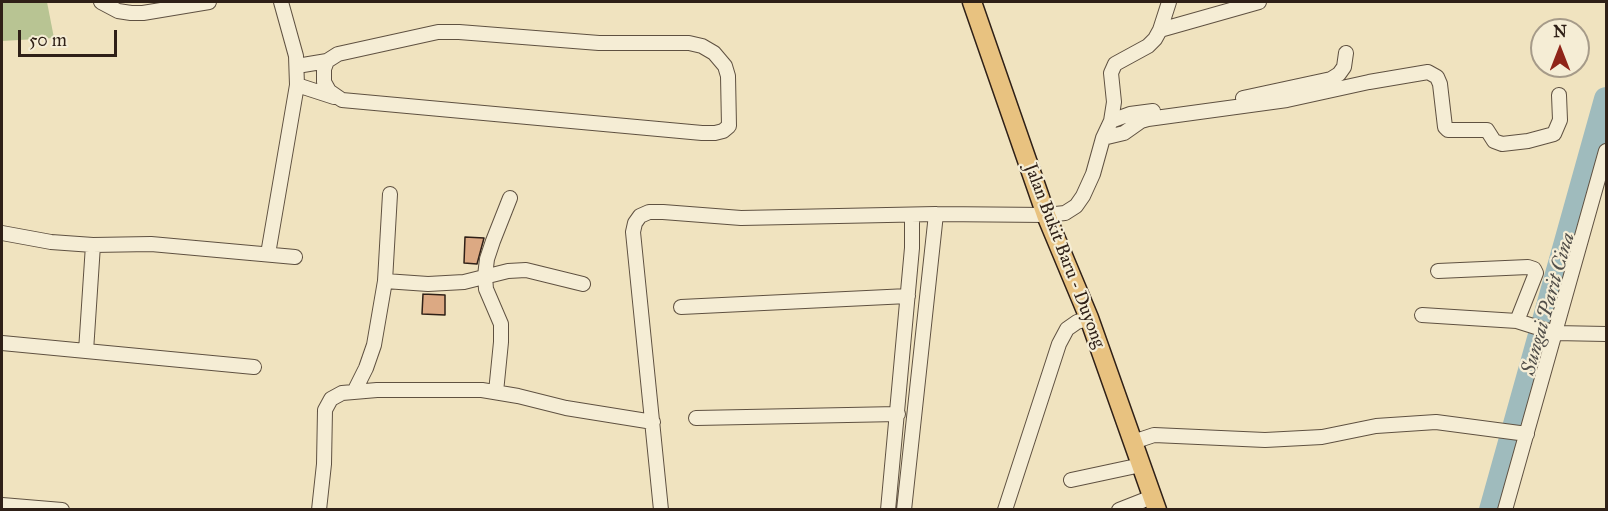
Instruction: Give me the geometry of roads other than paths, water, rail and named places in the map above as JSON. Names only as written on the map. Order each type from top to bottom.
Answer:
[{"type":"main road","name":"Jalan Bukit Baru - Duyong","points":[[972,2],[1046,215],[1089,318],[1154,503]]},
{"type":"street","points":[[101,2],[118,11],[143,12],[209,2]]},
{"type":"street","points":[[268,254],[297,85],[297,66],[282,2]]},
{"type":"street","points":[[662,510],[633,232],[640,216],[649,212],[741,218],[1065,213],[1076,206],[1083,196],[1093,174],[1103,138],[1112,121],[1114,102],[1111,73],[1115,64],[1148,46],[1160,30],[1168,2]]},
{"type":"street","points":[[1160,30],[1258,2]]},
{"type":"street","points":[[297,66],[327,61],[338,54],[438,32],[598,43],[690,43],[702,46],[714,53],[725,66],[728,76],[729,126],[723,131],[702,133],[342,100],[297,85]]},
{"type":"street","points":[[1112,121],[1130,114],[1239,99],[1320,82],[1339,74],[1344,67],[1347,53]]},
{"type":"street","points":[[327,61],[324,69],[324,82],[328,91],[342,100]]},
{"type":"street","points":[[1103,138],[1124,133],[1148,118],[1287,100],[1428,72],[1437,77],[1440,84],[1445,127],[1448,130],[1487,130],[1494,141],[1502,144],[1528,141],[1554,134],[1560,120],[1559,95]]},
{"type":"street","points":[[1505,510],[1546,330],[1606,151]]},
{"type":"street","points":[[355,390],[374,345],[385,281],[390,194]]},
{"type":"street","points":[[496,392],[501,324],[486,289],[485,276],[493,241],[510,198]]},
{"type":"street","points":[[904,510],[936,214]]},
{"type":"street","points":[[888,510],[912,248],[912,215]]},
{"type":"street","points":[[2,233],[51,242],[93,245],[151,244],[295,257]]},
{"type":"street","points":[[86,351],[93,245]]},
{"type":"street","points":[[1438,271],[1534,268],[1536,273],[1517,321]]},
{"type":"street","points":[[385,281],[428,284],[455,282],[508,271],[526,270],[583,284]]},
{"type":"street","points":[[681,307],[908,296]]},
{"type":"street","points":[[1422,315],[1517,321],[1546,330],[1606,334]]},
{"type":"street","points":[[1005,510],[1059,344],[1067,329],[1089,318]]},
{"type":"street","points":[[2,343],[254,367]]},
{"type":"street","points":[[319,510],[324,464],[325,410],[331,399],[342,393],[355,390],[460,389],[496,392],[566,408],[653,422]]},
{"type":"street","points":[[696,418],[898,414]]},
{"type":"street","points":[[1133,442],[1144,437],[1165,435],[1265,440],[1322,437],[1376,426],[1415,422],[1436,422],[1523,433]]},
{"type":"street","points":[[1071,480],[1141,465]]},
{"type":"street","points":[[1119,510],[1154,503]]},
{"type":"street","points":[[2,505],[62,510]]},
{"type":"waterway","name":"Sungai Parit Cina","points":[[1491,510],[1606,99]]}]
